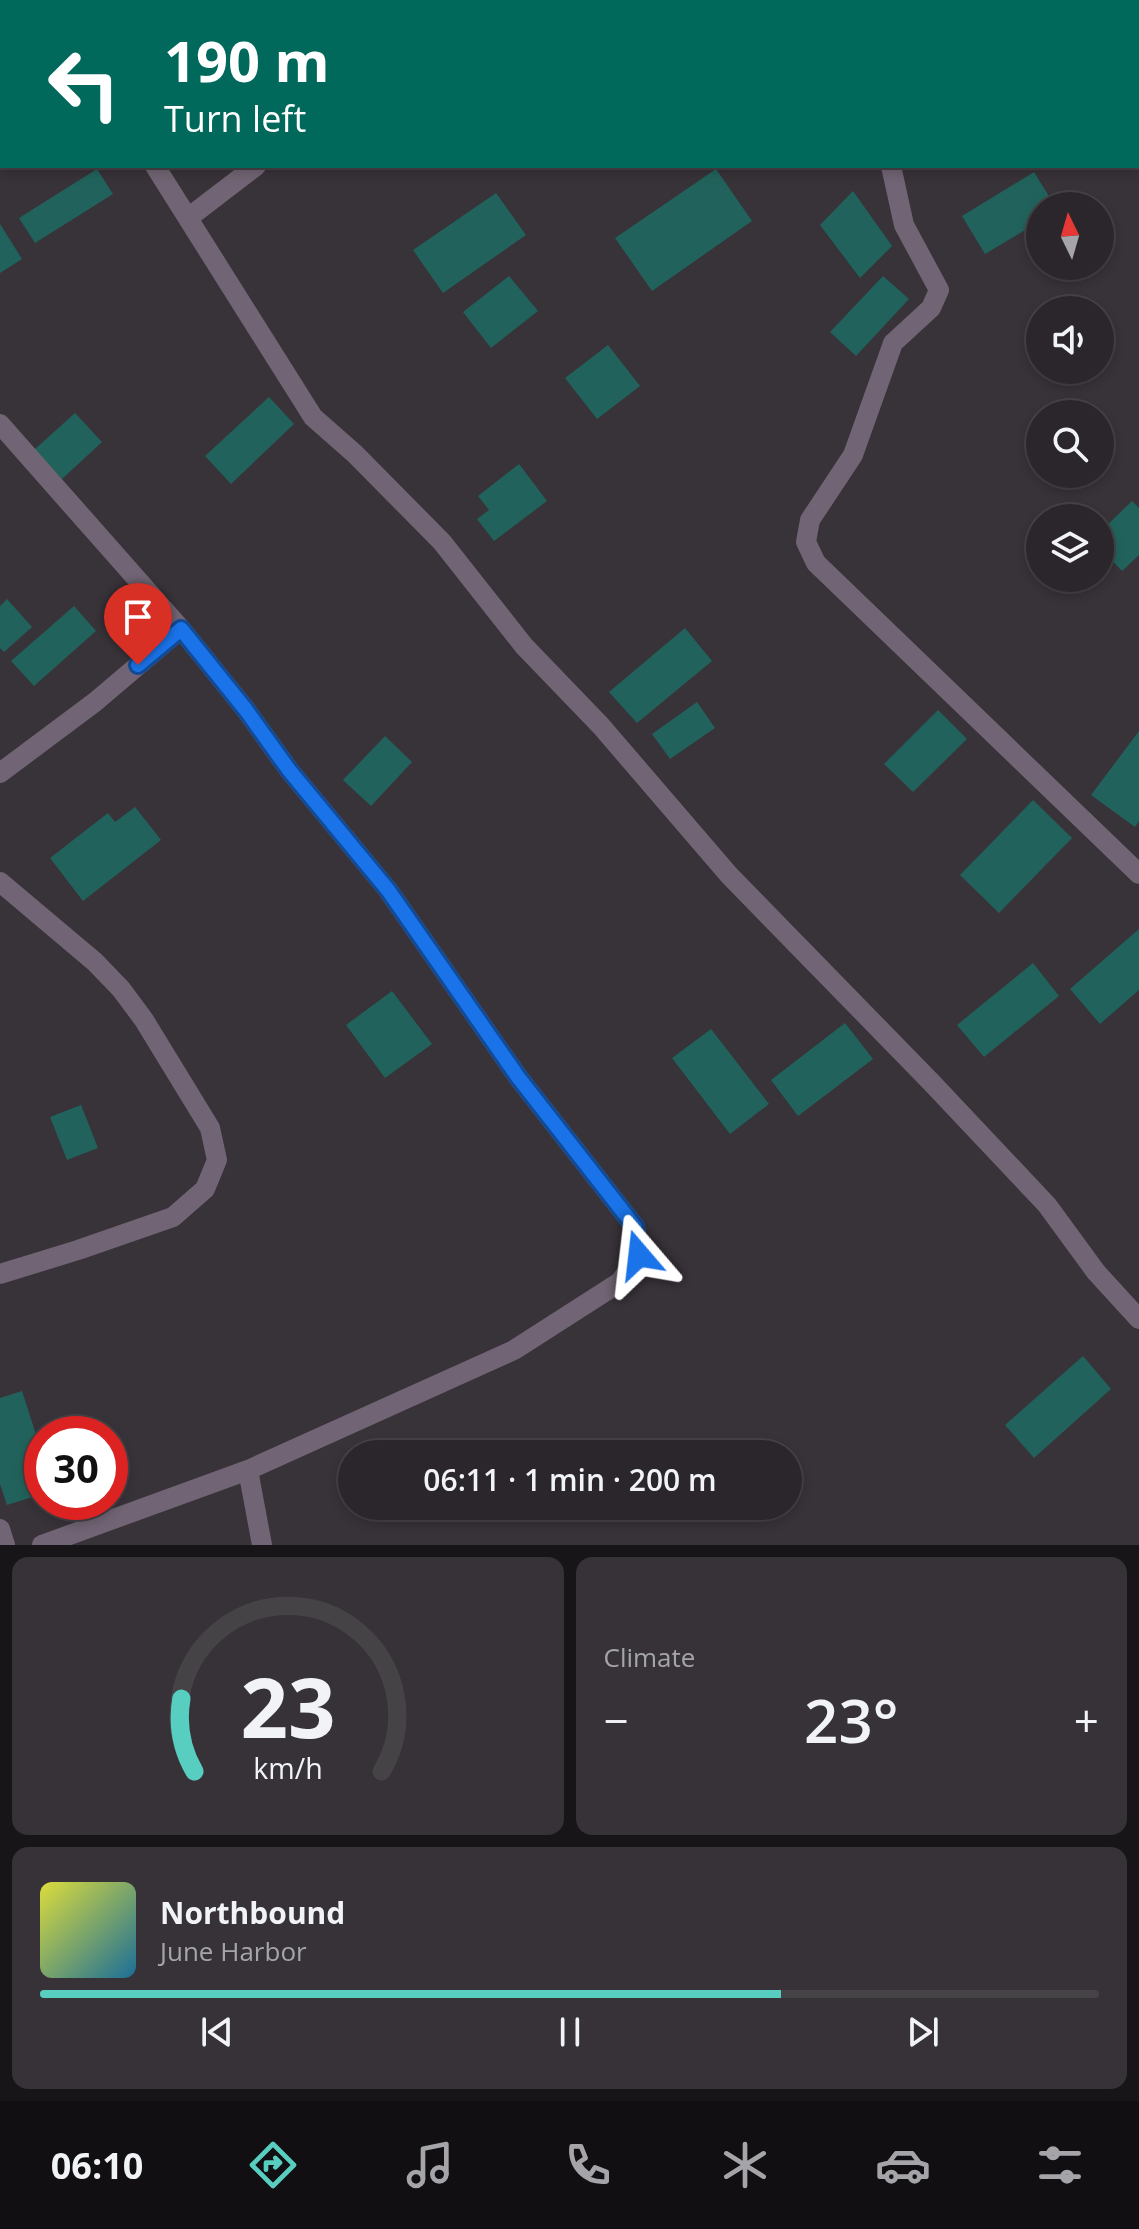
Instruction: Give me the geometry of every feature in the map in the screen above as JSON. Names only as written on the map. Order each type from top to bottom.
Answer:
[{"type":"street","points":[[156,168],[313,417],[355,454],[442,542],[524,646],[601,726],[729,875],[1047,1205],[1096,1272],[1139,1319]]},
{"type":"street","points":[[188,218],[253,168]]},
{"type":"street","points":[[891,168],[904,225],[939,290],[931,308],[893,343],[853,455],[810,520],[806,542],[816,563],[1139,874]]},
{"type":"street","points":[[2,432],[181,629],[289,770],[388,890],[518,1077],[635,1227],[639,1255],[620,1282],[514,1350],[248,1470],[42,1545]]},
{"type":"street","points":[[0,773],[95,702],[181,629]]},
{"type":"street","points":[[0,882],[95,962],[121,989],[144,1020],[210,1128],[217,1160],[205,1189],[173,1217],[0,1274]]},
{"type":"street","points":[[248,1470],[262,1545]]},
{"type":"street","points":[[0,1529],[5,1545]]},
{"type":"building","points":[[97,169],[113,194],[35,243],[19,218]]},
{"type":"building","points":[[716,169],[752,221],[652,291],[615,238]]},
{"type":"building","points":[[1034,172],[1046,192],[1026,192],[1026,229],[985,254],[962,216]]},
{"type":"building","points":[[853,191],[892,246],[860,278],[820,225]]},
{"type":"building","points":[[496,193],[526,235],[443,293],[413,250]]},
{"type":"building","points":[[0,224],[22,259],[0,273]]},
{"type":"building","points":[[509,276],[538,311],[491,348],[463,312]]},
{"type":"building","points":[[883,276],[909,299],[856,356],[830,332]]},
{"type":"building","points":[[608,345],[640,386],[597,419],[565,378]]},
{"type":"building","points":[[269,397],[294,424],[231,484],[205,456]]},
{"type":"building","points":[[75,413],[102,442],[62,479],[34,450]]},
{"type":"building","points":[[519,464],[547,501],[494,541],[477,519],[489,510],[478,496]]},
{"type":"building","points":[[1132,501],[1139,508],[1139,555],[1122,571],[1114,563],[1114,518]]},
{"type":"building","points":[[7,599],[32,627],[4,652],[0,648],[0,606]]},
{"type":"building","points":[[74,606],[96,631],[34,686],[11,661]]},
{"type":"building","points":[[685,628],[712,661],[637,723],[609,692]]},
{"type":"building","points":[[697,702],[715,728],[670,759],[652,734]]},
{"type":"building","points":[[938,710],[967,739],[913,792],[884,764]]},
{"type":"building","points":[[1139,731],[1139,821],[1135,827],[1091,795]]},
{"type":"building","points":[[385,736],[412,762],[371,806],[343,780]]},
{"type":"building","points":[[1033,800],[1072,838],[999,913],[960,875]]},
{"type":"building","points":[[135,807],[161,840],[83,901],[50,858],[108,813],[115,822]]},
{"type":"building","points":[[1139,929],[1139,990],[1100,1024],[1070,989]]},
{"type":"building","points":[[1033,963],[1059,996],[984,1057],[957,1025]]},
{"type":"building","points":[[392,991],[432,1044],[385,1078],[346,1025]]},
{"type":"building","points":[[845,1023],[873,1059],[798,1116],[771,1080]]},
{"type":"building","points":[[711,1029],[769,1104],[730,1134],[672,1058]]},
{"type":"building","points":[[81,1105],[98,1148],[67,1160],[50,1117]]},
{"type":"building","points":[[1083,1356],[1111,1389],[1034,1458],[1005,1425]]},
{"type":"building","points":[[22,1391],[30,1416],[24,1416],[24,1500],[7,1505],[0,1484],[0,1398]]},
{"type":"route","points":[[138,665],[181,629],[289,770],[388,890],[518,1077],[635,1227],[639,1255]]}]
